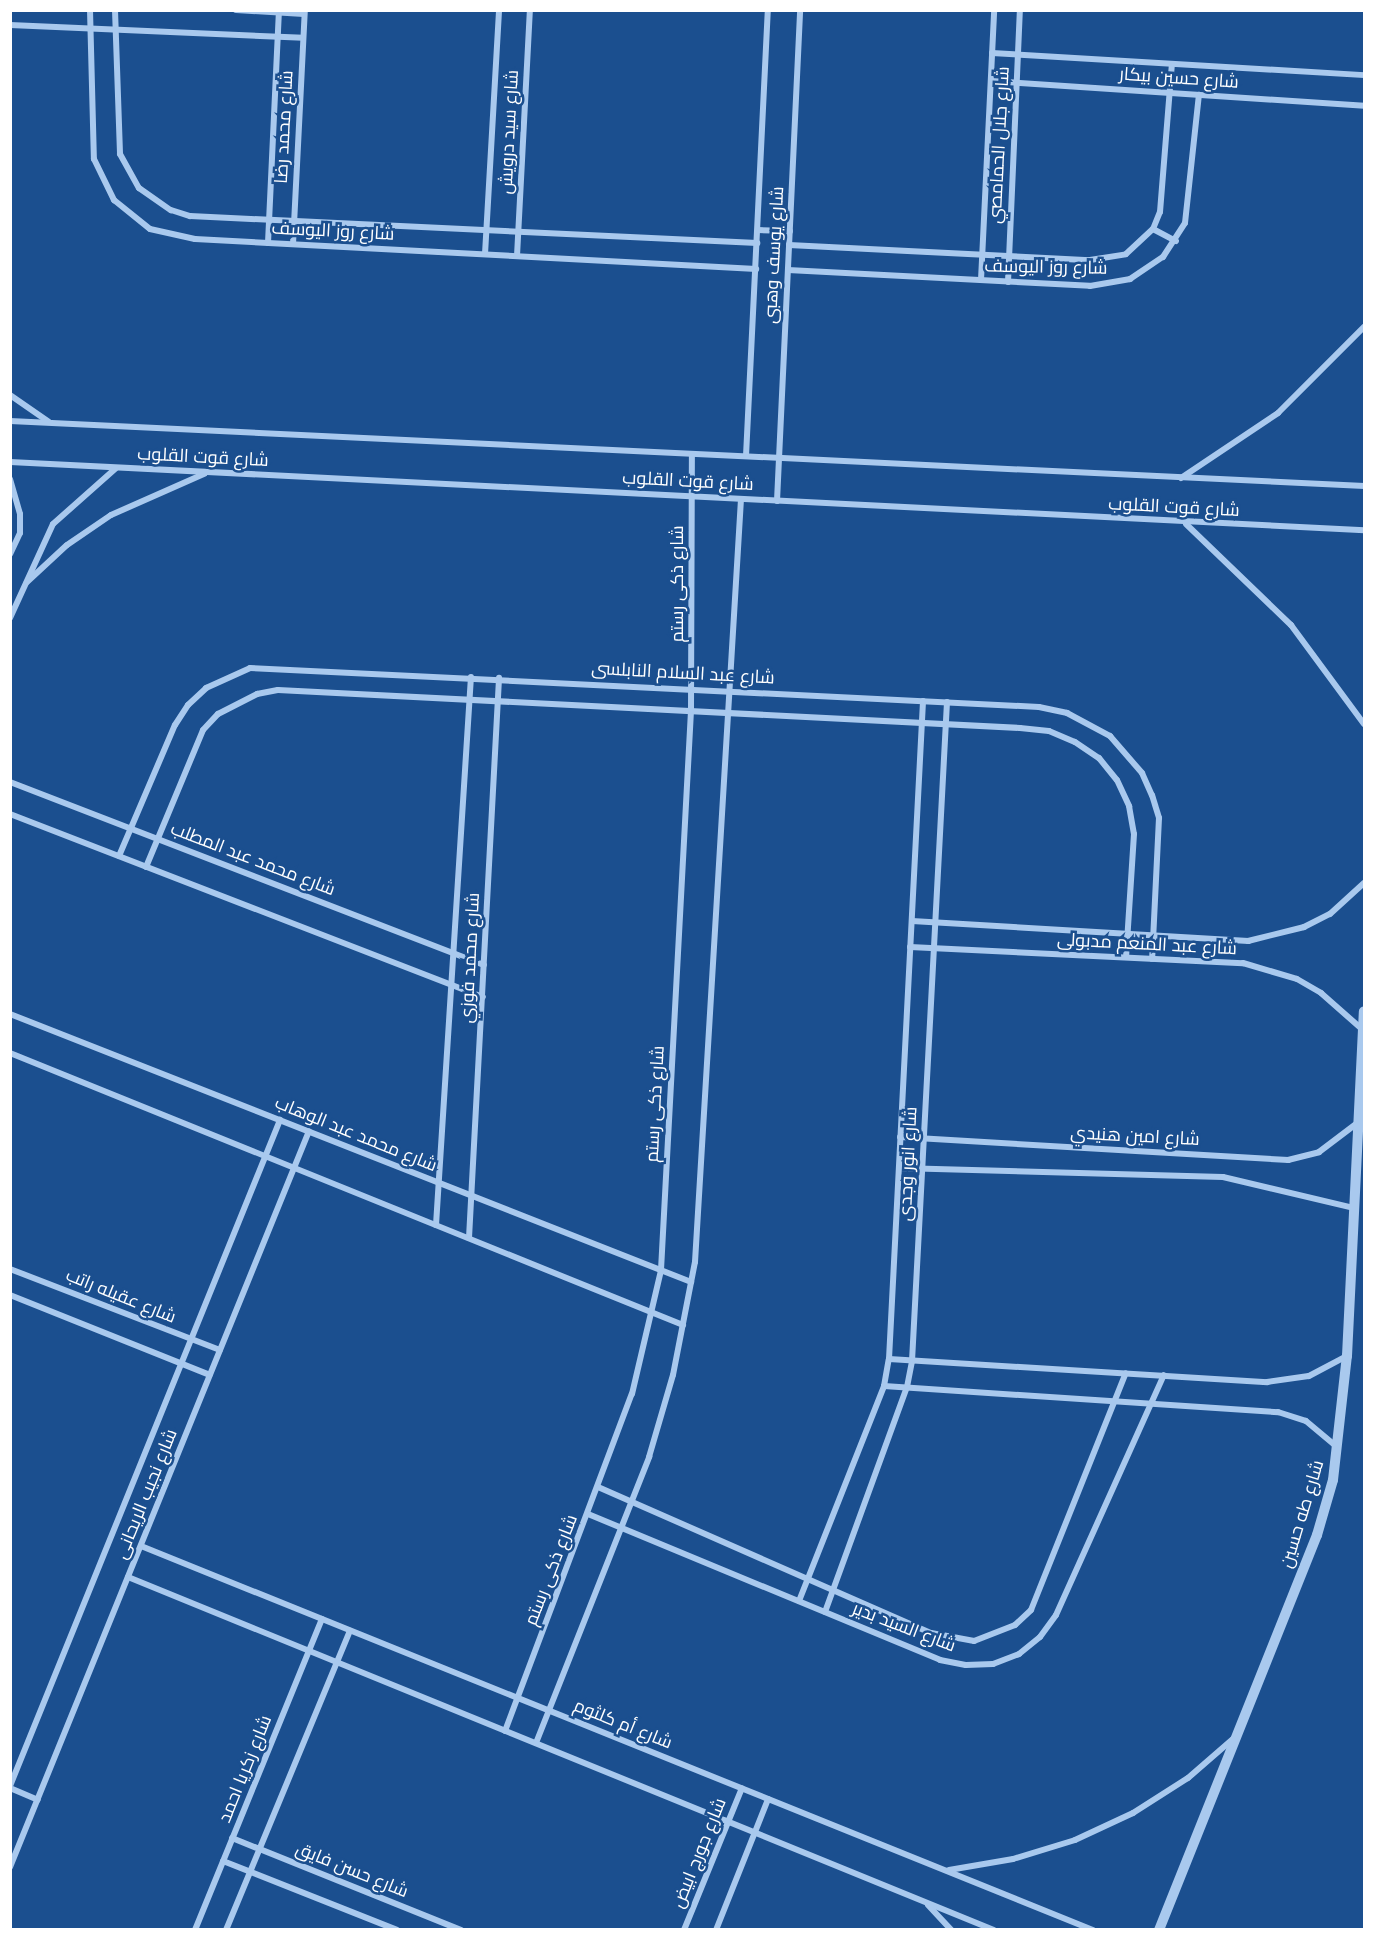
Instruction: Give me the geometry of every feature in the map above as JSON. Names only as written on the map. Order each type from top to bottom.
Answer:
[{"type":"street","name":"شارع روز اليوسف","points":[[90,10],[94,159],[114,200],[130,217],[171,237],[756,269]]},
{"type":"street","name":"شارع روز اليوسف","points":[[115,10],[116,134],[120,154],[139,188],[154,201],[190,216],[757,243]]},
{"type":"street","points":[[236,10],[304,12]]},
{"type":"street","name":"شارع سيد درويش","points":[[485,254],[499,10]]},
{"type":"street","name":"شارع سيد درويش","points":[[517,256],[530,10]]},
{"type":"street","name":"شارع يوسف وهبى","points":[[746,456],[768,10]]},
{"type":"street","name":"شارع يوسف وهبى","points":[[777,501],[800,10]]},
{"type":"street","name":"شارع جلال الحمامصي","points":[[981,280],[994,10]]},
{"type":"street","name":"شارع جلال الحمامصي","points":[[1008,282],[1020,10]]},
{"type":"street","name":"شارع محمد رضا","points":[[268,243],[279,12]]},
{"type":"street","name":"شارع محمد رضا","points":[[293,244],[304,12]]},
{"type":"street","points":[[10,25],[303,38]]},
{"type":"street","name":"شارع حسين بيكار","points":[[992,52],[1365,75]]},
{"type":"street","points":[[1172,63],[1160,212],[1153,230],[1176,241]]},
{"type":"street","name":"شارع حسين بيكار","points":[[991,81],[1365,106]]},
{"type":"street","name":"شارع روز اليوسف","points":[[788,270],[1111,285],[1148,270],[1176,241],[1185,223],[1198,95]]},
{"type":"street","points":[[758,230],[790,231]]},
{"type":"street","name":"شارع روز اليوسف","points":[[789,245],[1108,260],[1126,254],[1153,230]]},
{"type":"street","points":[[1181,478],[1278,413],[1365,327]]},
{"type":"street","points":[[10,395],[49,423]]},
{"type":"street","name":"شارع قوت القلوب","points":[[10,421],[1365,486]]},
{"type":"street","name":"شارع ذكى رستم","points":[[505,1731],[635,1384],[654,1313],[661,1270],[691,711],[692,454]]},
{"type":"street","name":"شارع قوت القلوب","points":[[10,462],[1185,523],[1365,530]]},
{"type":"street","points":[[10,618],[53,524],[116,468]]},
{"type":"street","points":[[27,582],[67,545],[111,515],[209,473]]},
{"type":"street","points":[[10,479],[20,514],[20,533],[10,554]]},
{"type":"street","points":[[536,1743],[632,1502],[661,1419],[692,1282],[727,690],[741,499]]},
{"type":"street","points":[[1185,523],[1291,625],[1365,724]]},
{"type":"street","name":"شارع عبد السلام النابلسى","points":[[119,856],[175,725],[188,705],[226,676],[250,668],[284,666],[947,702],[1068,713],[1090,723],[1127,753],[1149,788],[1159,818],[1152,958]]},
{"type":"street","name":"شارع محمد فوزي","points":[[436,1225],[471,676]]},
{"type":"street","name":"شارع محمد فوزي","points":[[470,1239],[499,678]]},
{"type":"street","name":"شارع عبد السلام النابلسى","points":[[146,867],[192,749],[218,714],[236,702],[278,690],[1049,731],[1099,758],[1129,806],[1134,834],[1126,957]]},
{"type":"street","name":"شارع انور وجدى","points":[[799,1601],[884,1386],[889,1359],[923,701]]},
{"type":"street","name":"شارع انور وجدى","points":[[825,1612],[908,1387],[912,1361],[947,702]]},
{"type":"street","name":"شارع محمد عبد المطلب","points":[[10,782],[484,965]]},
{"type":"street","points":[[10,814],[483,997]]},
{"type":"street","name":"شارع عبد المنعم مدبولى","points":[[912,921],[1248,940],[1277,936],[1330,914],[1365,883]]},
{"type":"street","name":"شارع عبد المنعم مدبولى","points":[[910,947],[1243,963],[1270,969],[1321,993],[1363,1030]]},
{"type":"street","name":"شارع طه حسين","points":[[1159,1929],[1317,1535],[1339,1449],[1359,1208],[1356,1124],[1365,1011]]},
{"type":"street","name":"شارع محمد عبد الوهاب","points":[[10,1014],[692,1282]]},
{"type":"street","points":[[10,1053],[683,1325]]},
{"type":"street","name":"شارع نجيب الريحانى","points":[[10,1787],[279,1120]]},
{"type":"street","name":"شارع امين هنيدي","points":[[900,1137],[1288,1160],[1319,1152],[1356,1124]]},
{"type":"street","name":"شارع نجيب الريحانى","points":[[10,1867],[309,1131]]},
{"type":"street","name":"شارع امين هنيدي","points":[[899,1168],[1223,1176],[1359,1208]]},
{"type":"street","name":"شارع عقيله راتب","points":[[10,1269],[220,1350]]},
{"type":"street","points":[[10,1295],[210,1376]]},
{"type":"street","points":[[889,1359],[1281,1381],[1316,1373],[1347,1356]]},
{"type":"street","name":"شارع السيد بدير","points":[[598,1487],[952,1640],[996,1636],[1015,1625],[1031,1610],[1126,1373]]},
{"type":"street","name":"شارع السيد بدير","points":[[588,1514],[940,1660],[975,1665],[1019,1654],[1040,1637],[1056,1616],[1164,1376]]},
{"type":"street","points":[[884,1386],[1152,1400],[1292,1415],[1318,1428],[1339,1449]]},
{"type":"street","name":"شارع أم كلثوم","points":[[141,1546],[1094,1929]]},
{"type":"street","points":[[128,1577],[994,1929]]},
{"type":"street","name":"شارع زكريا احمد","points":[[195,1929],[322,1619]]},
{"type":"street","points":[[226,1929],[350,1630]]},
{"type":"street","points":[[949,1870],[1013,1859],[1075,1840],[1133,1813],[1188,1778],[1236,1735]]},
{"type":"street","points":[[10,1787],[38,1800]]},
{"type":"street","name":"شارع جورج ابيض","points":[[684,1929],[742,1788]]},
{"type":"street","points":[[716,1929],[768,1799]]},
{"type":"street","name":"شارع حسن فايق","points":[[232,1838],[448,1927],[461,1929]]},
{"type":"street","points":[[223,1861],[397,1929]]},
{"type":"street","points":[[926,1902],[951,1929]]}]
